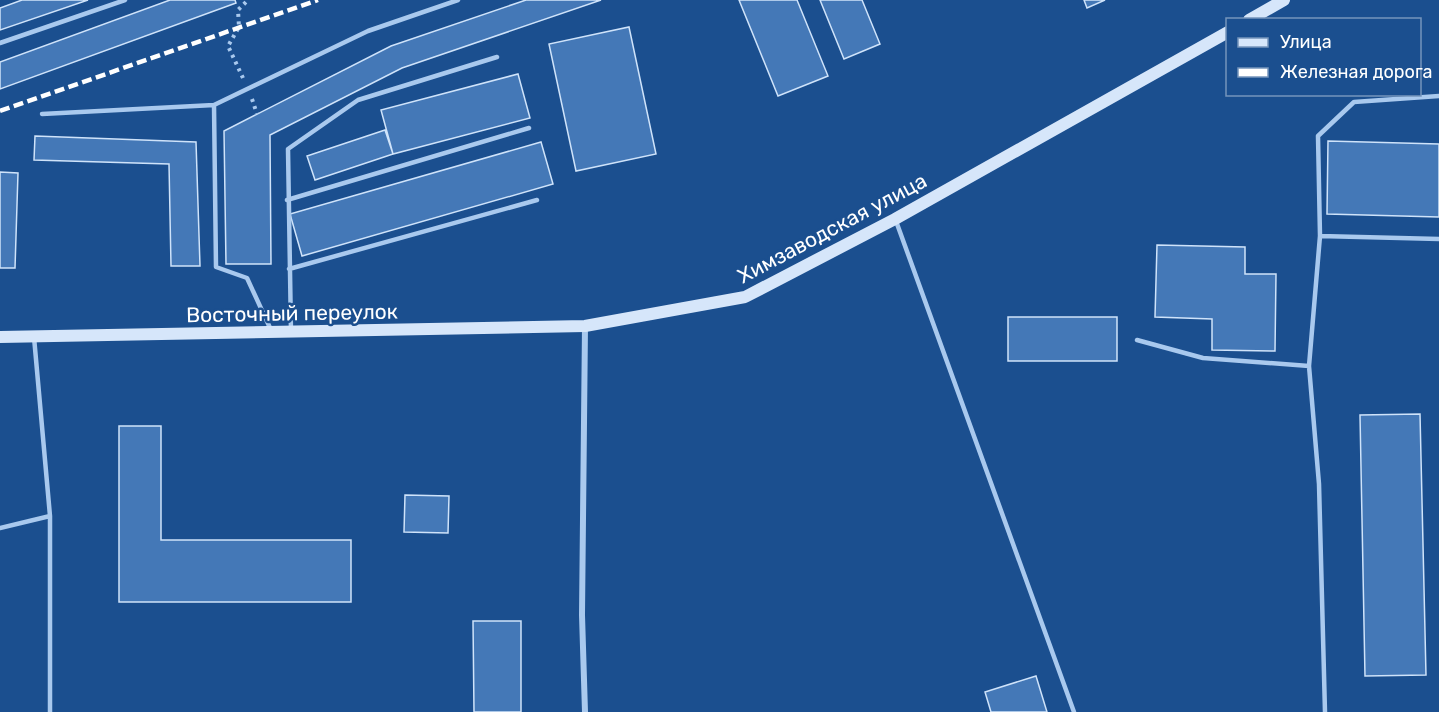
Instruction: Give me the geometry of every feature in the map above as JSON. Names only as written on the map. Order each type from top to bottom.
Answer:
[{"type":"street","points":[[1252,18],[1269,4],[1284,0]]},
{"type":"street","name":"Химзаводская улица","points":[[585,326],[745,297],[895,219],[1226,33]]},
{"type":"street","points":[[585,326],[582,615],[585,712]]},
{"type":"street","name":"Восточный переулок","points":[[0,337],[585,326]]},
{"type":"lane","points":[[0,43],[125,0]]},
{"type":"lane","points":[[42,114],[213,105],[368,31],[458,0]]},
{"type":"lane","points":[[291,333],[287,200],[288,149],[358,100],[497,57]]},
{"type":"lane","points":[[1325,712],[1319,484],[1309,366],[1320,236],[1318,136],[1354,102],[1439,96]]},
{"type":"lane","points":[[213,105],[216,267],[247,279],[272,333]]},
{"type":"lane","points":[[287,200],[529,128]]},
{"type":"lane","points":[[289,269],[537,200]]},
{"type":"lane","points":[[895,219],[1074,712]]},
{"type":"lane","points":[[1320,236],[1439,239]]},
{"type":"lane","points":[[34,337],[50,516],[50,712]]},
{"type":"lane","points":[[1137,340],[1203,358],[1309,366]]},
{"type":"lane","points":[[0,528],[50,516]]},
{"type":"path","points":[[228,46],[239,27],[238,10],[248,0]]},
{"type":"building","points":[[22,0],[88,0],[0,30],[0,8]]},
{"type":"building","points":[[170,0],[235,0],[236,3],[0,89],[0,62]]},
{"type":"building","points":[[526,0],[601,0],[402,68],[270,135],[271,264],[226,264],[224,131],[391,46]]},
{"type":"building","points":[[739,0],[797,0],[828,76],[778,96]]},
{"type":"building","points":[[820,0],[862,0],[880,44],[844,59]]},
{"type":"building","points":[[1084,0],[1105,0],[1087,8]]},
{"type":"building","points":[[629,27],[656,154],[576,171],[549,44]]},
{"type":"building","points":[[518,74],[530,118],[393,154],[381,110]]},
{"type":"building","points":[[385,130],[393,154],[315,180],[307,156]]},
{"type":"building","points":[[35,136],[196,142],[200,266],[171,266],[169,164],[34,160]]},
{"type":"building","points":[[1328,141],[1439,144],[1439,217],[1327,214]]},
{"type":"building","points":[[541,142],[553,184],[302,256],[290,214]]},
{"type":"building","points":[[0,172],[18,173],[15,268],[0,268]]},
{"type":"building","points":[[1157,245],[1245,247],[1245,274],[1276,274],[1275,351],[1212,350],[1212,319],[1155,317]]},
{"type":"building","points":[[1008,317],[1117,317],[1117,361],[1008,361]]},
{"type":"building","points":[[1420,414],[1426,675],[1365,676],[1360,415]]},
{"type":"building","points":[[119,426],[161,426],[161,540],[351,540],[351,602],[119,602]]},
{"type":"building","points":[[405,495],[449,496],[448,533],[404,532]]},
{"type":"building","points":[[473,621],[521,621],[521,712],[474,712]]},
{"type":"building","points":[[1036,676],[1047,712],[991,712],[985,692]]},
{"type":"railway","points":[[0,111],[318,0]]}]
